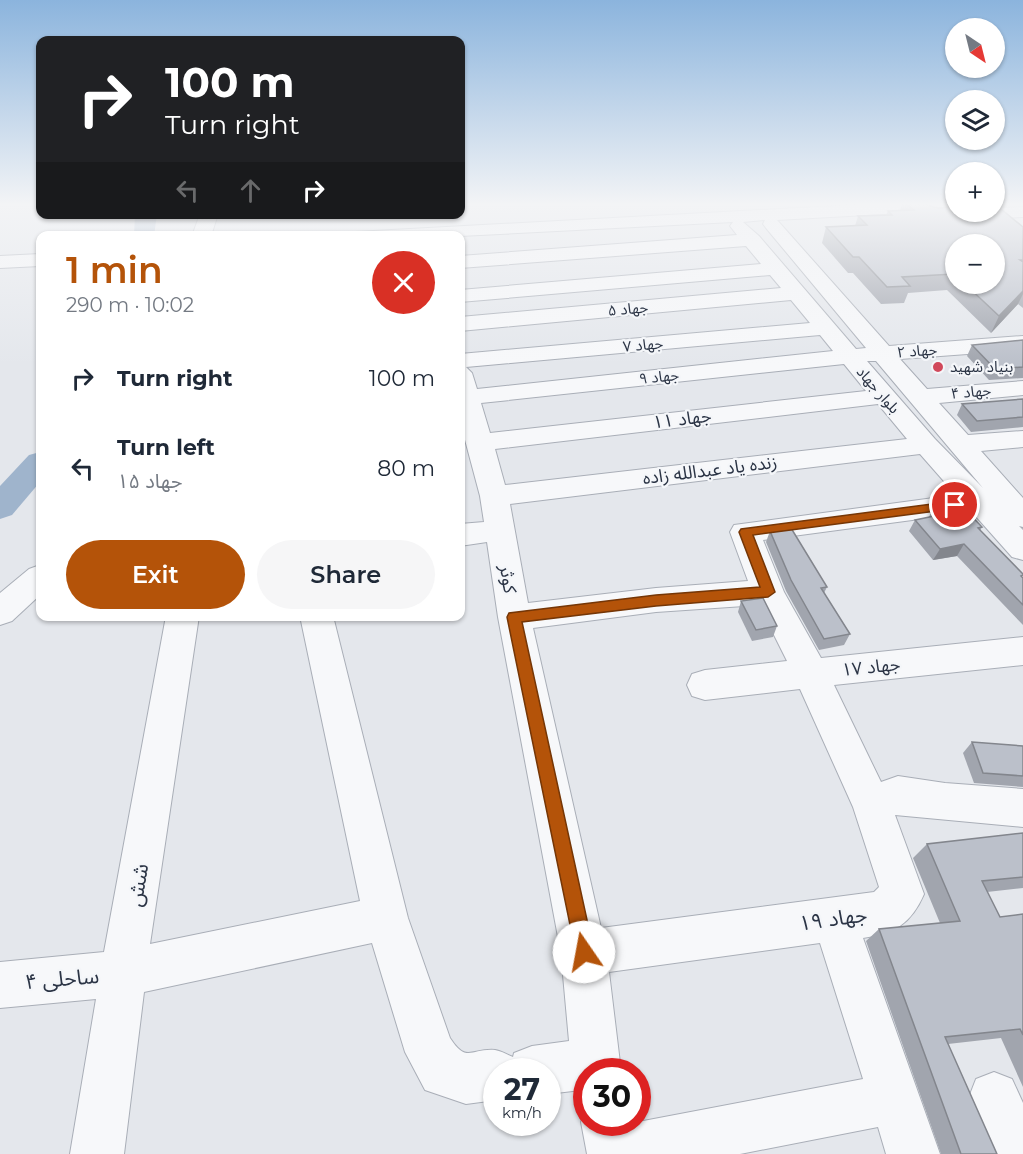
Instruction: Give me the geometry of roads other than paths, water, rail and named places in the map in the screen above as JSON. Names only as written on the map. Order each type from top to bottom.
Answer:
[{"type":"street","points":[[465,262],[519,257]]},
{"type":"street","name":"بلوار جهاد","points":[[765,257],[926,445],[1023,549]]},
{"type":"street","name":"بلوار جهاد","points":[[800,257],[1023,517]]},
{"type":"street","points":[[0,262],[36,260]]},
{"type":"street","points":[[465,296],[775,269]]},
{"type":"street","name":"جهاد ۵","points":[[465,324],[795,293]]},
{"type":"street","name":"جهاد ۷","points":[[465,361],[825,328]]},
{"type":"street","name":"جهاد ۲","points":[[850,357],[1023,343]]},
{"type":"street","name":"جهاد ۹","points":[[469,413],[850,357]]},
{"type":"street","name":"جهاد ۴","points":[[919,397],[1023,388]]},
{"type":"street","name":"جهاد ۱۱","points":[[469,413],[884,396]]},
{"type":"street","name":"کوثر","points":[[469,413],[497,513],[514,617],[584,952],[594,1058]]},
{"type":"street","points":[[959,444],[1023,439]]},
{"type":"street","name":"زنده یاد عبدالله زاده","points":[[465,532],[497,513],[926,445]]},
{"type":"street","points":[[978,502],[746,532],[768,592],[811,673],[873,807],[883,800],[898,795],[945,802],[1023,808]]},
{"type":"street","points":[[0,612],[36,581]]},
{"type":"street","points":[[514,617],[656,600],[768,592]]},
{"type":"street","name":"شش","points":[[97,1154],[123,973],[182,621]]},
{"type":"street","points":[[317,621],[386,918],[430,1052],[443,1072],[466,1079],[483,1077]]},
{"type":"street","name":"جهاد ۱۷","points":[[705,685],[1023,651]]},
{"type":"street","name":"جهاد ۱۹","points":[[584,952],[874,915],[886,911],[902,894],[900,877],[876,820],[873,807]]},
{"type":"street","name":"ساحلی ۴","points":[[0,985],[123,973],[386,918]]},
{"type":"street","points":[[834,919],[913,1154]]},
{"type":"street","points":[[994,1097],[1019,1154]]},
{"type":"street","points":[[612,1143],[893,1099]]},
{"type":"waterway","points":[[0,507],[36,466]]},
{"type":"place","name":"بنیاد شهید","points":[[938,367]]}]
